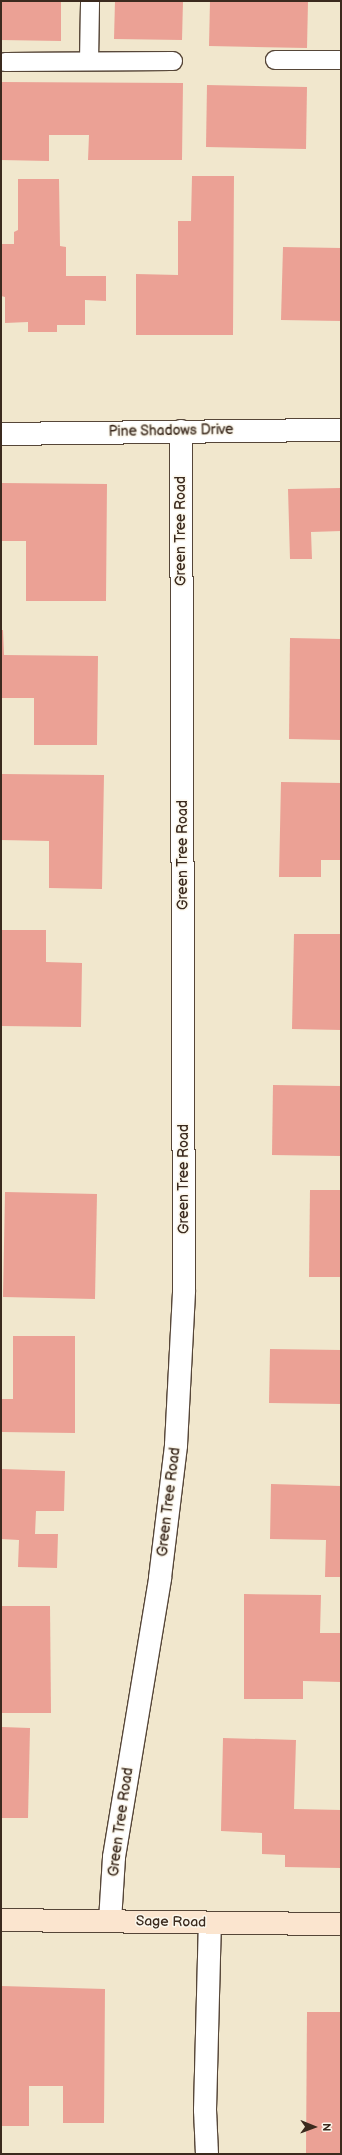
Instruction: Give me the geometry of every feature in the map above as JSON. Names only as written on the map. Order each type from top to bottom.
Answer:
[{"type":"street","name":"Pine Shadows Drive","points":[[1,434],[341,430]]},
{"type":"street","name":"Green Tree Road","points":[[110,1922],[114,1857],[160,1578],[176,1446],[184,1290],[181,431]]},
{"type":"street","name":"Sage Road","points":[[1,1920],[341,1924]]},
{"type":"street","points":[[207,2154],[205,2110],[210,1923]]},
{"type":"lane","points":[[89,61],[90,1]]},
{"type":"lane","points":[[275,60],[341,60]]},
{"type":"lane","points":[[6,62],[172,61]]},
{"type":"building","points":[[1,1],[61,1],[61,41],[1,40]]},
{"type":"building","points":[[115,1],[183,1],[182,40],[114,39]]},
{"type":"building","points":[[210,1],[308,1],[307,48],[209,46]]},
{"type":"building","points":[[1,82],[183,83],[182,160],[88,160],[89,135],[49,135],[49,161],[1,160]]},
{"type":"building","points":[[207,85],[307,87],[306,149],[206,147]]},
{"type":"building","points":[[192,176],[234,176],[233,335],[136,335],[136,274],[178,275],[178,221],[191,221]]},
{"type":"building","points":[[18,179],[59,179],[60,246],[66,247],[66,276],[106,276],[106,301],[85,300],[85,325],[57,325],[57,332],[28,332],[28,322],[5,323],[5,297],[1,296],[1,244],[14,244],[14,232],[18,230]]},
{"type":"building","points":[[283,247],[341,248],[341,321],[281,320]]},
{"type":"building","points":[[1,483],[107,484],[106,601],[26,601],[26,541],[1,541]]},
{"type":"building","points":[[341,488],[341,531],[311,532],[312,559],[290,559],[288,489]]},
{"type":"building","points":[[1,630],[3,630],[4,655],[98,656],[97,745],[34,745],[34,698],[1,698]]},
{"type":"building","points":[[290,638],[341,639],[341,740],[289,739]]},
{"type":"building","points":[[2,774],[104,775],[102,889],[49,888],[49,841],[1,840]]},
{"type":"building","points":[[281,782],[341,783],[341,860],[321,860],[321,877],[279,877]]},
{"type":"building","points":[[1,930],[46,930],[46,962],[82,963],[81,1027],[2,1026]]},
{"type":"building","points":[[294,934],[341,934],[341,1030],[292,1029]]},
{"type":"building","points":[[273,1085],[341,1086],[341,1156],[272,1155]]},
{"type":"building","points":[[310,1190],[341,1190],[341,1277],[309,1277]]},
{"type":"building","points":[[5,1192],[97,1194],[95,1299],[3,1297]]},
{"type":"building","points":[[13,1336],[75,1336],[75,1433],[1,1432],[1,1399],[13,1399]]},
{"type":"building","points":[[270,1349],[341,1350],[341,1404],[269,1403]]},
{"type":"building","points":[[1,1469],[65,1471],[64,1511],[36,1511],[35,1534],[58,1534],[57,1568],[18,1567],[19,1540],[1,1539]]},
{"type":"building","points":[[271,1484],[341,1486],[341,1577],[325,1577],[326,1540],[270,1539]]},
{"type":"building","points":[[244,1594],[321,1595],[320,1633],[341,1633],[341,1682],[303,1681],[303,1699],[244,1699]]},
{"type":"building","points":[[1,1606],[50,1606],[51,1713],[1,1713]]},
{"type":"building","points":[[2,1727],[30,1728],[28,1818],[1,1818]]},
{"type":"building","points":[[223,1738],[296,1740],[294,1809],[341,1810],[341,1868],[285,1867],[285,1855],[262,1854],[262,1833],[221,1831]]},
{"type":"building","points":[[1,1986],[105,1989],[104,2123],[63,2123],[63,2086],[29,2086],[29,2126],[1,2126]]},
{"type":"building","points":[[307,2012],[341,2012],[341,2154],[306,2154]]}]
